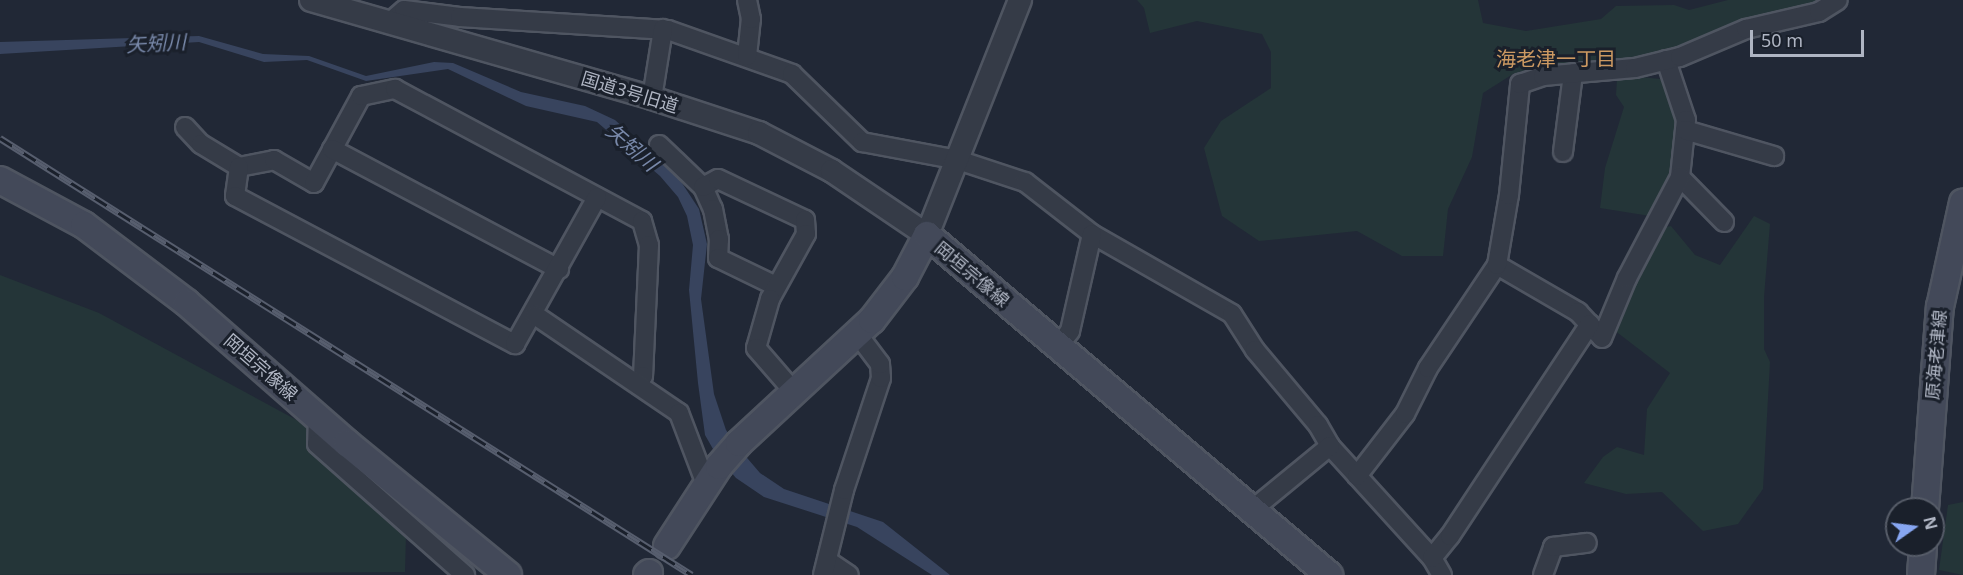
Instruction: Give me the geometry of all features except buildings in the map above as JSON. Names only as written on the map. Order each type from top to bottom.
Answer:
[{"type":"main road","name":"岡垣宗像線","points":[[0,180],[84,225],[150,274],[318,418],[508,575]]},
{"type":"main road","name":"原海老津線","points":[[1926,497],[1940,307],[1963,202]]},
{"type":"main road","name":"岡垣宗像線","points":[[667,546],[712,475],[739,443],[858,335],[905,277],[927,236],[1329,575]]},
{"type":"main road","points":[[1921,575],[1922,557]]},
{"type":"street","name":"国道3号旧道","points":[[311,0],[652,98],[759,133],[796,150],[860,188],[927,236]]},
{"type":"street","points":[[747,0],[751,19],[747,56]]},
{"type":"street","points":[[927,236],[1020,0]]},
{"type":"street","points":[[1357,476],[1405,414],[1428,368],[1497,265],[1509,195],[1520,84],[1543,76],[1635,68],[1666,60],[1746,29],[1819,12],[1838,0]]},
{"type":"street","points":[[390,22],[404,10],[460,17],[663,29],[747,56],[792,74],[862,142],[958,160],[1025,182],[1092,234],[1232,314],[1255,350],[1318,425],[1330,446],[1432,558],[1442,575]]},
{"type":"street","points":[[652,98],[663,29]]},
{"type":"street","points":[[1497,265],[1578,312],[1602,338],[1627,278],[1680,177],[1686,120],[1666,60]]},
{"type":"street","points":[[1563,152],[1573,74]]},
{"type":"street","points":[[185,128],[201,144],[240,167],[274,160],[314,183],[361,96],[395,89],[642,221],[649,245],[643,376],[638,385]]},
{"type":"street","points":[[1685,130],[1774,156]]},
{"type":"street","points":[[659,145],[703,187],[715,219],[718,258],[776,286]]},
{"type":"street","points":[[332,149],[559,269]]},
{"type":"street","points":[[240,167],[235,196],[515,344],[535,315],[597,197]]},
{"type":"street","points":[[1680,177],[1724,222]]},
{"type":"street","points":[[703,187],[718,179],[805,220],[806,234],[776,286],[756,348],[795,393]]},
{"type":"street","points":[[1058,346],[1070,331],[1092,234]]},
{"type":"street","points":[[535,315],[679,413],[712,475]]},
{"type":"street","points":[[1432,558],[1450,536],[1590,324]]},
{"type":"street","points":[[849,575],[825,568],[844,490],[881,378],[880,364],[858,335]]},
{"type":"street","points":[[318,418],[316,444],[465,575]]},
{"type":"street","points":[[1252,510],[1330,446]]},
{"type":"street","points":[[1543,575],[1553,547],[1587,543]]},
{"type":"shaded area","points":[[1137,0],[1478,0],[1483,23],[1526,31],[1601,19],[1616,6],[1674,5],[1689,10],[1728,0],[1826,0],[1626,63],[1542,65],[1513,74],[1483,93],[1472,157],[1448,209],[1443,256],[1402,256],[1357,231],[1259,241],[1222,216],[1204,148],[1221,121],[1271,88],[1271,52],[1262,34],[1197,21],[1150,33],[1144,8]]},
{"type":"shaded area","points":[[1640,77],[1660,79],[1669,86],[1681,120],[1670,186],[1650,216],[1600,208],[1605,168],[1624,107],[1616,95],[1617,79]]},
{"type":"shaded area","points":[[1754,216],[1770,224],[1764,297],[1764,349],[1770,362],[1763,489],[1738,524],[1703,531],[1662,492],[1626,494],[1584,483],[1603,457],[1617,447],[1644,455],[1647,409],[1670,373],[1614,330],[1630,278],[1644,269],[1643,253],[1656,229],[1671,226],[1695,255],[1720,265]]},
{"type":"shaded area","points":[[0,275],[99,313],[400,476],[407,495],[405,572],[0,575]]},
{"type":"shaded area","points":[[1963,502],[1963,575],[1939,570],[1941,557],[1945,557],[1948,505]]},
{"type":"water","name":"矢矧川","points":[[199,36],[263,54],[309,56],[366,76],[434,62],[453,63],[521,92],[585,106],[615,120],[678,177],[699,209],[707,244],[701,299],[714,394],[726,430],[742,452],[760,473],[784,489],[883,522],[950,575],[932,575],[857,527],[764,497],[736,478],[717,456],[705,435],[698,383],[689,290],[693,245],[687,216],[678,197],[660,176],[597,122],[526,106],[448,69],[366,81],[307,60],[264,62],[199,42],[0,54],[0,42]]},
{"type":"railway","points":[[0,138],[692,575]]},
{"type":"district","name":"海老津一丁目","points":[[1556,58]]}]
